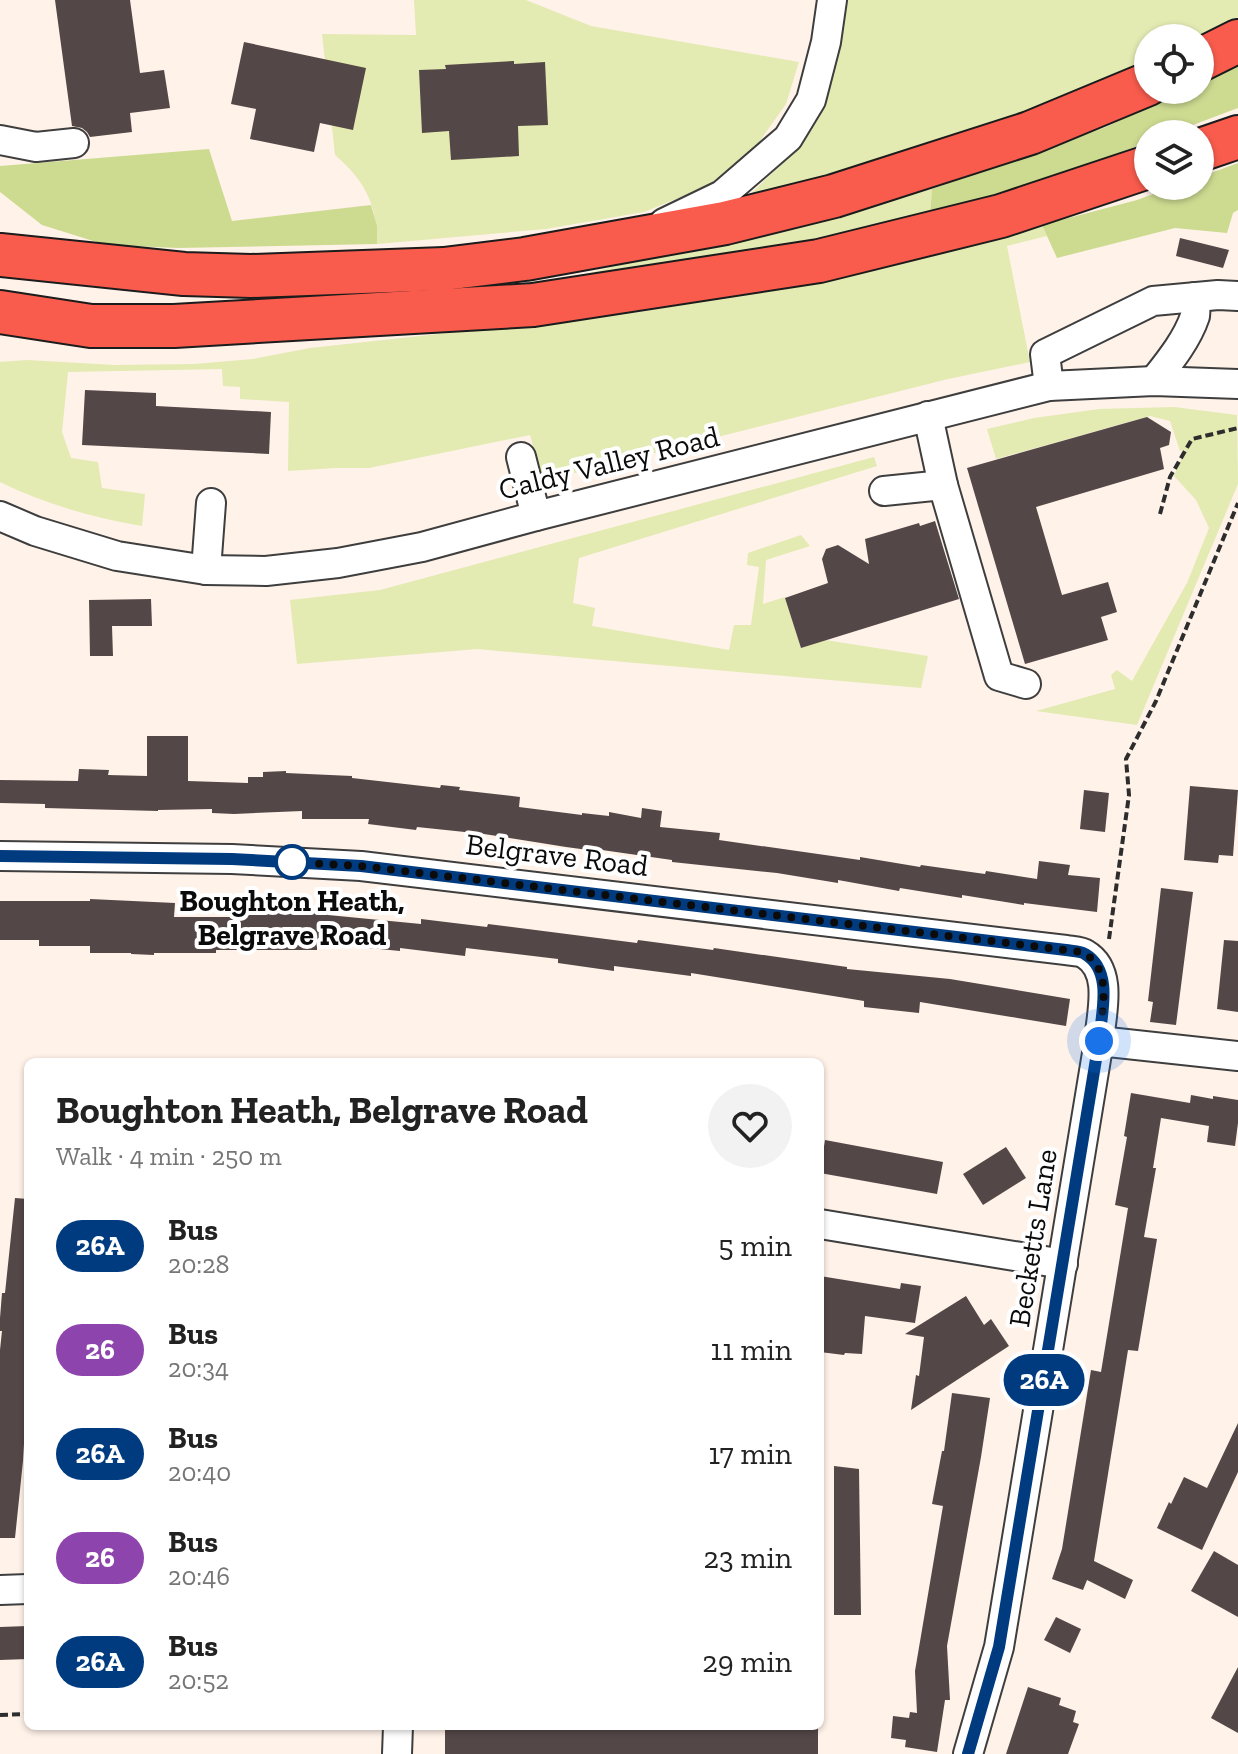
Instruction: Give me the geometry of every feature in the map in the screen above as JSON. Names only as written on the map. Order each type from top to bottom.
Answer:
[{"type":"highway","points":[[1214,53],[1238,41]]},
{"type":"highway","points":[[0,255],[184,274],[251,276],[444,269],[525,259],[725,223],[834,196],[1030,133],[1134,90]]},
{"type":"highway","points":[[1214,145],[1238,137]]},
{"type":"highway","points":[[0,312],[91,326],[190,326],[533,305],[819,261],[1001,216],[1134,172]]},
{"type":"highway","points":[[0,225],[76,263]]},
{"type":"highway","points":[[0,342],[91,326]]},
{"type":"street","points":[[623,242],[722,195],[788,138],[811,100],[826,42],[832,0]]},
{"type":"street","points":[[0,140],[36,147],[74,143]]},
{"type":"street","points":[[1049,386],[1045,354],[1153,301],[1238,296]]},
{"type":"street","points":[[1154,381],[1171,360],[1196,314],[1195,297]]},
{"type":"street","name":"Caldy Valley Road","points":[[0,516],[35,531],[117,556],[206,570],[266,571],[338,563],[422,547],[1049,386],[1154,381],[1238,384]]},
{"type":"street","points":[[928,416],[943,485],[999,676],[1026,684]]},
{"type":"street","points":[[521,457],[536,516]]},
{"type":"street","points":[[884,491],[943,485]]},
{"type":"street","points":[[206,570],[211,503]]},
{"type":"street","name":"Belgrave Road","points":[[0,856],[232,859],[361,866],[1066,950],[1085,954],[1097,967]]},
{"type":"street","name":"Becketts Lane","points":[[968,1754],[999,1647],[1063,1264],[1099,1041],[1104,984],[1097,967]]},
{"type":"street","points":[[1099,1041],[1238,1056]]},
{"type":"street","points":[[824,1225],[1063,1264]]},
{"type":"street","points":[[0,1590],[24,1589]]},
{"type":"street","points":[[397,1754],[398,1730]]},
{"type":"path","points":[[1160,514],[1170,477],[1192,439],[1238,428]]},
{"type":"path","points":[[1097,967],[1108,941],[1129,795],[1126,759],[1156,701],[1238,503]]},
{"type":"path","points":[[0,1715],[24,1714]]},
{"type":"green space","points":[[414,0],[526,0],[591,26],[799,62],[786,104],[754,149],[708,186],[644,212],[546,229],[377,244],[375,217],[367,194],[354,174],[335,155],[322,34],[416,35]]},
{"type":"green space","points":[[839,0],[1238,0],[1238,17],[1214,29],[1214,24],[1134,24],[1134,68],[1071,97],[957,139],[744,200],[789,157],[820,109]]},
{"type":"green space","points":[[1238,65],[1238,108],[1206,120],[1134,120],[1134,147],[1071,171],[930,215],[932,189],[1106,127],[1154,104],[1214,104],[1214,76]]},
{"type":"green space","points":[[209,149],[232,221],[371,205],[377,226],[377,244],[178,248],[106,245],[42,225],[0,192],[0,166]]},
{"type":"green space","points":[[1238,163],[1238,210],[1233,213],[1227,233],[1175,228],[1057,258],[1042,225],[1137,200],[1214,200],[1214,172]]},
{"type":"green space","points":[[932,189],[930,215],[844,236],[559,281],[654,256],[799,225]]},
{"type":"green space","points":[[1042,225],[1047,236],[1007,246],[1030,362],[948,379],[543,481],[530,435],[369,468],[288,471],[289,402],[240,399],[240,387],[223,386],[222,369],[68,372],[62,432],[71,458],[98,462],[102,488],[145,494],[142,526],[70,509],[0,482],[0,362],[194,364],[253,359],[310,348],[640,312],[871,268]]},
{"type":"green space","points":[[1174,407],[1237,415],[1238,484],[1137,725],[1036,711],[1115,689],[1111,675],[1117,670],[1132,681],[1187,583],[1209,528],[1196,500],[1174,476],[1185,450],[1180,451],[1170,421],[1150,416],[996,459],[987,429],[1034,418],[1099,409]]},
{"type":"green space","points":[[874,457],[877,466],[579,558],[573,603],[595,608],[592,626],[729,650],[734,625],[751,625],[759,567],[747,565],[748,553],[801,535],[810,546],[766,560],[763,604],[785,597],[801,648],[825,640],[928,656],[921,688],[477,649],[297,664],[290,600],[380,590]]},
{"type":"building","points":[[55,0],[130,0],[140,73],[164,70],[170,108],[130,113],[132,132],[90,137],[82,128],[72,126]]},
{"type":"building","points":[[244,42],[366,68],[353,130],[320,123],[314,152],[250,139],[256,109],[231,104]]},
{"type":"building","points":[[514,61],[514,64],[545,62],[548,125],[518,126],[519,156],[451,160],[449,131],[422,133],[419,70],[446,69],[445,65]]},
{"type":"building","points":[[1180,238],[1229,250],[1223,268],[1176,256]]},
{"type":"building","points":[[85,390],[156,393],[156,406],[271,412],[269,454],[82,445]]},
{"type":"building","points":[[1147,417],[1171,432],[1169,445],[1160,448],[1164,469],[1036,507],[1062,595],[1108,582],[1117,612],[1101,617],[1108,640],[1025,664],[967,468]]},
{"type":"building","points":[[935,521],[959,599],[801,648],[785,598],[828,583],[822,559],[826,549],[838,545],[869,564],[865,539]]},
{"type":"building","points":[[151,599],[152,626],[112,626],[113,656],[90,656],[89,600]]},
{"type":"building","points":[[147,736],[188,736],[188,781],[248,783],[248,777],[263,777],[263,772],[286,771],[352,776],[440,788],[441,785],[460,787],[459,790],[520,797],[519,807],[582,815],[609,816],[609,812],[641,818],[642,808],[662,811],[660,827],[720,833],[719,840],[860,860],[860,857],[920,867],[985,874],[986,871],[1037,879],[1039,861],[1070,865],[1068,875],[1100,878],[1097,912],[962,895],[962,898],[900,888],[899,891],[838,880],[838,883],[672,862],[484,834],[368,824],[369,819],[302,819],[302,811],[234,814],[212,813],[212,809],[45,808],[45,804],[0,803],[0,780],[78,781],[79,769],[109,770],[108,775],[147,776]]},
{"type":"building","points":[[1190,786],[1238,790],[1233,856],[1219,855],[1218,863],[1184,860]]},
{"type":"building","points":[[1084,790],[1109,793],[1105,832],[1080,829]]},
{"type":"building","points":[[1161,888],[1193,892],[1176,1025],[1150,1022],[1153,1002],[1148,1001]]},
{"type":"building","points":[[90,899],[175,903],[174,917],[328,912],[328,915],[421,924],[421,919],[487,927],[488,924],[637,943],[638,940],[714,948],[847,969],[950,979],[1070,999],[1066,1026],[920,1002],[919,1013],[864,1007],[864,1001],[691,973],[691,976],[614,966],[614,971],[558,963],[558,959],[466,948],[465,956],[317,943],[317,950],[216,950],[216,953],[154,955],[90,953],[90,946],[39,946],[39,940],[0,940],[0,901]]},
{"type":"building","points":[[1224,940],[1238,941],[1238,1012],[1217,1009]]},
{"type":"building","points":[[1131,1093],[1190,1103],[1191,1095],[1238,1100],[1238,1123],[1235,1146],[1207,1142],[1209,1126],[1161,1118],[1144,1237],[1157,1239],[1138,1351],[1128,1350],[1094,1561],[1133,1580],[1125,1599],[1087,1580],[1083,1590],[1052,1579],[1062,1549],[1091,1370],[1101,1372],[1128,1208],[1115,1205]]},
{"type":"building","points":[[825,1140],[943,1162],[937,1194],[824,1174]]},
{"type":"building","points":[[1006,1147],[1026,1178],[983,1205],[963,1174]]},
{"type":"building","points":[[15,1198],[24,1199],[24,1444],[15,1538],[0,1538],[0,1318],[2,1293],[5,1293]]},
{"type":"building","points":[[824,1277],[900,1289],[901,1283],[921,1286],[915,1323],[865,1316],[862,1354],[824,1352]]},
{"type":"building","points":[[966,1296],[984,1325],[991,1319],[1009,1346],[911,1410],[924,1337],[905,1334]]},
{"type":"building","points":[[952,1393],[990,1398],[947,1646],[950,1700],[945,1700],[937,1752],[905,1747],[906,1740],[891,1738],[893,1716],[909,1718],[910,1712],[917,1713],[915,1671],[943,1506],[932,1504],[944,1451]]},
{"type":"building","points":[[1238,1423],[1238,1472],[1202,1550],[1157,1528],[1184,1477],[1207,1488]]},
{"type":"building","points":[[834,1466],[859,1469],[861,1615],[834,1615]]},
{"type":"building","points":[[1214,1551],[1238,1565],[1238,1617],[1191,1591]]},
{"type":"building","points":[[1056,1617],[1081,1629],[1070,1653],[1044,1640]]},
{"type":"building","points":[[24,1626],[24,1659],[0,1660],[0,1627]]},
{"type":"building","points":[[1238,1667],[1238,1733],[1211,1718]]},
{"type":"building","points":[[1028,1687],[1061,1698],[1059,1705],[1076,1711],[1073,1722],[1079,1724],[1068,1754],[1006,1754]]},
{"type":"building","points":[[445,1730],[818,1730],[818,1754],[445,1754]]},
{"type":"bus line","name":"26A","points":[[0,856],[232,859],[361,866],[1085,954],[1097,967],[1104,984],[1099,1041],[999,1647],[968,1754]]},
{"type":"place","name":"Boughton Heath, Belgrave Road","points":[[292,862]]},
{"type":"route","points":[[292,862],[284,862],[361,866],[1085,954],[1097,967],[1104,984],[1099,1041]]}]
